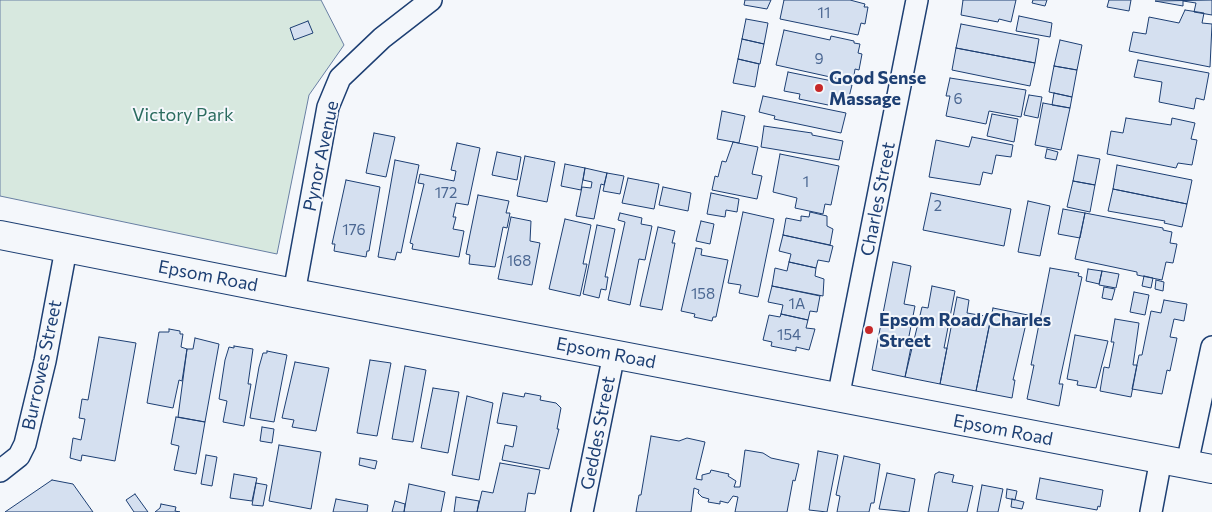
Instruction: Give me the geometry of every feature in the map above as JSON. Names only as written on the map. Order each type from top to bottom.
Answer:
[{"type":"main road","name":"Epsom Road","points":[[0,235],[1187,464]]},
{"type":"street","name":"Pynor Avenue","points":[[294,293],[328,106],[340,78],[387,33],[431,0]]},
{"type":"street","name":"Charles Street","points":[[838,398],[918,0]]},
{"type":"street","name":"Burrowes Street","points":[[0,472],[19,456],[25,444],[45,361],[66,248]]},
{"type":"street","points":[[1151,512],[1187,464],[1212,347]]},
{"type":"street","name":"Geddes Street","points":[[582,512],[614,354]]},
{"type":"green space","name":"Victory Park","points":[[0,0],[321,0],[344,45],[309,95],[277,254],[0,196]]},
{"type":"building","points":[[745,0],[771,0],[767,9],[744,5]]},
{"type":"building","points":[[784,0],[850,0],[865,4],[864,7],[868,7],[865,24],[861,23],[858,35],[780,19]]},
{"type":"building","points":[[963,0],[1016,0],[1011,22],[999,19],[998,22],[961,15]]},
{"type":"building","points":[[1033,0],[1047,0],[1045,6],[1032,3]]},
{"type":"building","points":[[1109,0],[1131,0],[1129,11],[1107,7]]},
{"type":"building","points":[[1212,0],[1212,15],[1194,12],[1196,3],[1183,1],[1183,6],[1155,1]]},
{"type":"building","points":[[1185,10],[1204,13],[1202,23],[1212,24],[1210,67],[1129,51],[1133,32],[1146,34],[1149,17],[1179,23]]},
{"type":"building","points":[[1019,16],[1052,23],[1050,37],[1016,31]]},
{"type":"building","points":[[746,19],[768,23],[764,44],[742,39]]},
{"type":"building","points":[[308,21],[313,33],[294,40],[290,28]]},
{"type":"building","points":[[961,24],[1039,39],[1035,63],[956,48]]},
{"type":"building","points":[[784,30],[830,40],[831,36],[860,44],[858,53],[862,54],[859,70],[855,69],[853,82],[776,65]]},
{"type":"building","points":[[742,39],[764,44],[760,64],[738,59]]},
{"type":"building","points":[[1060,40],[1082,45],[1077,70],[1054,66]]},
{"type":"building","points":[[956,48],[1035,63],[1030,86],[952,70]]},
{"type":"building","points":[[738,59],[759,64],[755,87],[733,83]]},
{"type":"building","points":[[1138,60],[1209,73],[1204,100],[1196,98],[1194,109],[1159,102],[1162,82],[1134,77]]},
{"type":"building","points":[[1054,66],[1077,70],[1072,97],[1049,92]]},
{"type":"building","points":[[788,72],[852,85],[848,101],[834,98],[833,106],[799,99],[800,94],[784,91]]},
{"type":"building","points":[[950,78],[1026,90],[1021,117],[989,111],[986,124],[946,116],[950,96],[946,96]]},
{"type":"building","points":[[1054,93],[1072,97],[1070,108],[1052,105]]},
{"type":"building","points":[[1029,95],[1042,97],[1038,118],[1024,115]]},
{"type":"building","points":[[763,96],[846,113],[841,133],[774,119],[775,116],[759,112]]},
{"type":"building","points":[[1043,103],[1070,108],[1061,150],[1035,145]]},
{"type":"building","points":[[722,111],[745,116],[739,143],[717,139]]},
{"type":"building","points":[[992,114],[1018,119],[1014,142],[987,136]]},
{"type":"building","points":[[1126,118],[1171,125],[1172,118],[1195,123],[1191,139],[1197,140],[1192,165],[1178,163],[1176,168],[1107,154],[1111,131],[1123,133]]},
{"type":"building","points":[[764,126],[812,133],[812,135],[843,141],[839,160],[761,147]]},
{"type":"building","points":[[374,133],[395,137],[386,177],[366,173]]},
{"type":"building","points":[[972,137],[1013,145],[1011,157],[996,155],[992,174],[983,172],[980,185],[929,177],[936,140],[969,147]]},
{"type":"building","points":[[733,142],[758,147],[752,174],[762,176],[757,199],[712,190],[715,176],[718,177],[722,161],[726,162]]},
{"type":"building","points":[[457,143],[480,148],[468,205],[456,203],[453,217],[456,217],[453,229],[464,231],[459,257],[412,249],[413,244],[410,243],[424,184],[418,183],[420,174],[454,181],[456,171],[451,170]]},
{"type":"building","points":[[1047,149],[1058,152],[1056,160],[1045,158]]},
{"type":"building","points":[[497,152],[521,157],[517,180],[492,175]]},
{"type":"building","points":[[780,154],[839,166],[831,205],[825,204],[823,214],[795,208],[797,198],[773,192]]},
{"type":"building","points":[[1078,155],[1100,159],[1095,185],[1073,181]]},
{"type":"building","points":[[525,156],[555,162],[547,202],[517,196]]},
{"type":"building","points":[[395,160],[419,165],[401,253],[397,252],[395,260],[378,257]]},
{"type":"building","points":[[565,164],[585,168],[581,190],[561,186]]},
{"type":"building","points":[[1117,165],[1192,180],[1187,204],[1113,189]]},
{"type":"building","points":[[585,168],[607,173],[604,185],[601,184],[594,219],[576,216],[582,187],[591,188],[592,182],[583,180]]},
{"type":"building","points":[[607,173],[624,176],[620,194],[603,191]]},
{"type":"building","points":[[628,178],[659,184],[654,209],[622,203]]},
{"type":"building","points":[[346,180],[380,187],[369,251],[367,251],[366,257],[334,251],[335,244],[332,244]]},
{"type":"building","points":[[1073,181],[1095,185],[1090,212],[1067,207]]},
{"type":"building","points":[[663,187],[691,193],[688,211],[659,205]]},
{"type":"building","points":[[1113,189],[1187,204],[1182,227],[1164,223],[1165,221],[1108,211]]},
{"type":"building","points":[[711,193],[739,199],[737,212],[726,210],[725,217],[707,214]]},
{"type":"building","points":[[931,193],[1011,209],[1004,246],[923,230]]},
{"type":"building","points":[[478,195],[509,201],[506,213],[510,213],[507,228],[503,227],[495,267],[469,264],[470,255],[466,254]]},
{"type":"building","points":[[1028,201],[1050,206],[1040,256],[1018,252]]},
{"type":"building","points":[[1063,209],[1085,213],[1080,238],[1058,234]]},
{"type":"building","points":[[743,212],[774,219],[758,297],[739,293],[741,285],[728,283]]},
{"type":"building","points":[[810,212],[827,216],[827,226],[833,229],[830,245],[783,235],[786,218],[801,221],[801,216],[809,217]]},
{"type":"building","points":[[620,213],[642,218],[641,224],[652,226],[645,260],[639,259],[630,305],[608,300],[625,222],[618,220]]},
{"type":"building","points":[[1085,213],[1163,228],[1163,230],[1172,232],[1170,243],[1177,244],[1173,263],[1166,262],[1162,280],[1137,275],[1137,272],[1075,259]]},
{"type":"building","points":[[511,217],[531,221],[530,241],[540,243],[532,285],[498,279]]},
{"type":"building","points":[[565,219],[591,225],[583,264],[587,264],[580,296],[549,289]]},
{"type":"building","points":[[701,221],[714,224],[710,244],[696,241]]},
{"type":"building","points":[[597,225],[615,229],[605,277],[608,277],[606,290],[601,289],[599,298],[583,294]]},
{"type":"building","points":[[658,227],[675,231],[672,243],[675,243],[662,310],[640,306]]},
{"type":"building","points":[[783,235],[833,246],[829,262],[818,260],[816,268],[789,262],[791,254],[779,251]]},
{"type":"building","points":[[696,248],[702,249],[701,255],[728,260],[716,317],[713,317],[712,321],[694,317],[695,314],[681,311]]},
{"type":"building","points":[[789,262],[816,268],[815,276],[824,279],[823,296],[772,286],[775,268],[787,271]]},
{"type":"building","points":[[893,262],[911,266],[904,304],[915,306],[908,341],[912,342],[905,377],[872,370]]},
{"type":"building","points":[[1050,268],[1079,273],[1078,276],[1082,277],[1059,384],[1063,384],[1059,406],[1027,399],[1034,365],[1031,365]]},
{"type":"building","points":[[1088,269],[1102,271],[1099,284],[1086,281]]},
{"type":"building","points":[[1102,271],[1119,274],[1116,288],[1099,285]]},
{"type":"building","points":[[1144,276],[1153,278],[1151,288],[1142,286]]},
{"type":"building","points":[[1156,280],[1164,282],[1163,291],[1155,289]]},
{"type":"building","points":[[772,286],[820,296],[817,312],[810,311],[808,320],[781,314],[783,305],[768,302]]},
{"type":"building","points":[[932,286],[955,291],[944,348],[947,348],[940,384],[905,377],[922,307],[928,308]]},
{"type":"building","points":[[1104,287],[1115,289],[1112,300],[1102,298]]},
{"type":"building","points":[[1134,292],[1149,295],[1145,315],[1130,312]]},
{"type":"building","points":[[957,297],[969,300],[967,313],[991,317],[976,391],[940,384]]},
{"type":"building","points":[[1164,300],[1187,304],[1184,321],[1174,319],[1170,337],[1177,338],[1170,371],[1167,370],[1162,394],[1132,389],[1139,355],[1142,355],[1151,311],[1161,313]]},
{"type":"building","points":[[993,308],[1028,315],[1013,380],[1015,380],[1012,398],[976,391]]},
{"type":"building","points":[[781,314],[808,320],[806,328],[815,329],[809,350],[796,347],[796,351],[771,346],[772,342],[763,340],[769,315],[780,317]]},
{"type":"building","points":[[1115,319],[1139,323],[1133,365],[1137,365],[1131,397],[1100,391],[1104,367],[1109,368],[1114,342],[1111,342]]},
{"type":"building","points":[[169,329],[180,331],[180,334],[183,334],[181,347],[187,349],[182,381],[179,380],[173,408],[147,403],[159,332],[169,332]]},
{"type":"building","points":[[1075,335],[1108,341],[1096,388],[1077,385],[1078,381],[1067,379]]},
{"type":"building","points":[[99,337],[136,343],[115,461],[82,455],[81,461],[70,458],[73,438],[81,440],[85,419],[79,418],[82,399],[88,400]]},
{"type":"building","points":[[195,338],[219,344],[205,422],[178,417],[187,349],[193,349]]},
{"type":"building","points":[[234,346],[253,349],[248,384],[251,384],[244,426],[223,422],[227,401],[219,399],[225,360],[229,347],[234,348]]},
{"type":"building","points":[[267,351],[287,355],[274,422],[250,418],[259,367],[263,353],[267,353]]},
{"type":"building","points":[[370,360],[391,363],[377,436],[357,433]]},
{"type":"building","points":[[295,362],[329,368],[316,431],[292,427],[294,420],[282,418]]},
{"type":"building","points":[[405,366],[426,370],[413,442],[392,439]]},
{"type":"building","points":[[433,388],[459,392],[448,453],[421,448]]},
{"type":"building","points":[[503,393],[524,397],[525,393],[541,396],[540,400],[556,403],[561,408],[557,429],[559,429],[549,469],[502,460],[505,445],[513,447],[517,426],[497,423]]},
{"type":"building","points":[[467,396],[493,403],[479,480],[452,475]]},
{"type":"building","points":[[176,417],[205,422],[196,474],[174,470],[179,446],[171,444]]},
{"type":"building","points":[[262,427],[274,429],[272,443],[260,441]]},
{"type":"building","points":[[651,436],[679,441],[687,438],[705,442],[696,479],[702,480],[702,475],[710,473],[711,470],[729,474],[728,476],[736,481],[734,487],[740,487],[745,450],[763,453],[771,458],[799,464],[795,481],[793,480],[787,512],[735,512],[738,497],[733,496],[728,503],[720,501],[720,504],[708,502],[709,499],[702,497],[698,493],[699,490],[694,488],[691,512],[636,512],[639,495],[641,495]]},
{"type":"building","points":[[279,445],[321,452],[311,509],[269,501]]},
{"type":"building","points":[[818,451],[838,455],[827,512],[809,510]]},
{"type":"building","points":[[206,455],[217,457],[212,486],[201,484]]},
{"type":"building","points":[[844,456],[880,464],[874,503],[871,503],[869,512],[837,512],[840,496],[836,495]]},
{"type":"building","points":[[360,458],[377,461],[375,469],[359,465]]},
{"type":"building","points":[[500,463],[540,470],[535,494],[528,493],[525,512],[477,512],[482,491],[493,493]]},
{"type":"building","points":[[939,472],[954,475],[952,482],[973,486],[967,512],[928,512],[935,474]]},
{"type":"building","points":[[887,473],[915,479],[909,512],[879,509]]},
{"type":"building","points":[[234,474],[257,478],[252,501],[230,498]]},
{"type":"building","points":[[1040,478],[1103,490],[1100,507],[1098,506],[1097,510],[1036,499]]},
{"type":"building","points":[[52,480],[73,484],[93,512],[5,512]]},
{"type":"building","points":[[256,483],[267,485],[263,506],[252,505]]},
{"type":"building","points":[[409,484],[445,492],[441,512],[404,512]]},
{"type":"building","points":[[982,485],[1003,489],[998,512],[977,512]]},
{"type":"building","points":[[1007,489],[1017,491],[1015,500],[1006,498]]},
{"type":"building","points":[[135,494],[148,512],[134,512],[126,500]]},
{"type":"building","points":[[456,497],[479,501],[477,512],[454,512]]},
{"type":"building","points":[[336,499],[368,505],[367,512],[333,512]]},
{"type":"building","points":[[1012,499],[1024,502],[1022,509],[1011,507]]},
{"type":"building","points":[[395,501],[405,504],[404,512],[392,512]]},
{"type":"building","points":[[161,504],[176,507],[175,511],[180,512],[155,512],[160,508]]},
{"type":"place","name":"Good Sense Massage","points":[[819,88]]},
{"type":"place","name":"Epsom Road/Charles Street","points":[[869,330]]}]
